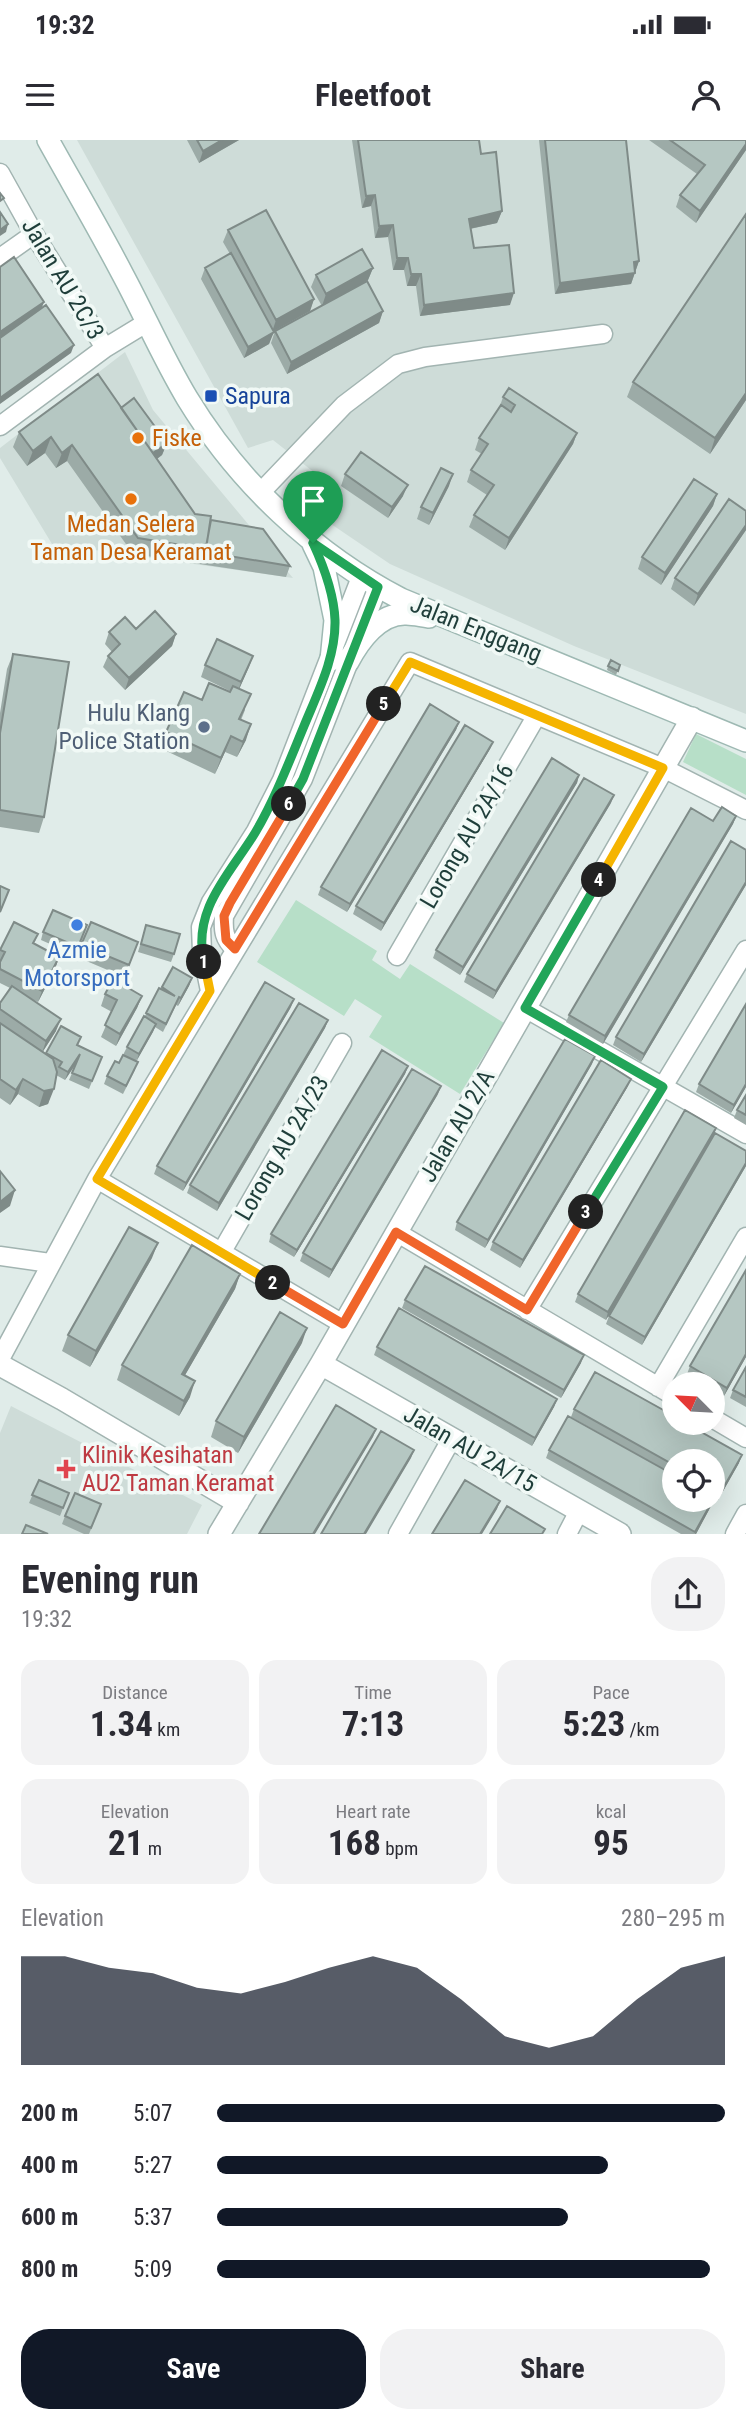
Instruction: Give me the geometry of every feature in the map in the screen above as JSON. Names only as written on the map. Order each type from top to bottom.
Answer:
[{"type":"street","name":"Jalan Enggang","points":[[48,140],[195,409],[222,449],[313,543],[369,582],[401,599],[746,741]]},
{"type":"street","name":"Jalan AU 2C/3","points":[[0,173],[104,348]]},
{"type":"street","points":[[0,258],[34,234]]},
{"type":"street","points":[[0,426],[104,348],[146,323]]},
{"type":"street","points":[[261,492],[344,405],[398,364],[425,357],[603,334]]},
{"type":"street","points":[[313,543],[324,567],[335,620],[339,661]]},
{"type":"street","points":[[235,949],[226,940],[224,916],[303,779],[339,661],[369,582]]},
{"type":"street","points":[[210,991],[202,952],[201,927],[211,902],[256,831],[339,661],[387,619],[403,613],[455,620]]},
{"type":"street","points":[[0,1359],[97,1179],[410,662],[663,768],[746,810]]},
{"type":"street","name":"Lorong AU 2A/16","points":[[397,956],[537,715]]},
{"type":"street","name":"Jalan AU 2/A","points":[[219,1534],[321,1364],[692,718]]},
{"type":"street","points":[[527,1310],[746,950]]},
{"type":"street","points":[[525,1008],[746,1134]]},
{"type":"street","name":"Lorong AU 2A/23","points":[[222,1253],[342,1043]]},
{"type":"street","points":[[97,1179],[343,1324]]},
{"type":"street","points":[[396,1232],[662,1389]]},
{"type":"street","points":[[658,1387],[746,1237]]},
{"type":"street","points":[[0,1256],[50,1263]]},
{"type":"street","name":"Jalan AU 2A/15","points":[[321,1364],[620,1534]]},
{"type":"street","points":[[0,1365],[238,1503]]},
{"type":"street","points":[[725,1426],[746,1438]]},
{"type":"street","points":[[398,1534],[452,1438]]},
{"type":"street","points":[[567,1534],[579,1511]]},
{"type":"street","points":[[735,1534],[746,1514]]},
{"type":"shaded area","points":[[77,140],[746,140],[746,714],[574,646],[390,564],[306,507],[320,477],[273,440],[248,448]]},
{"type":"shaded area","points":[[125,352],[153,410],[293,578],[52,544],[0,458],[0,448]]},
{"type":"shaded area","name":"Klinik Kesihatan AU2 Taman Keramat","points":[[11,1406],[202,1505],[187,1534],[0,1534],[0,1433]]},
{"type":"green space","points":[[696,734],[746,759],[746,795],[683,762]]},
{"type":"green space","points":[[296,900],[377,951],[372,960],[400,979],[410,964],[504,1023],[460,1094],[369,1037],[382,1016],[355,999],[344,1016],[257,962]]},
{"type":"building","points":[[197,140],[222,140],[203,151]]},
{"type":"building","points":[[358,140],[479,140],[481,154],[496,152],[502,211],[469,219],[474,248],[509,245],[514,293],[424,305],[421,274],[411,274],[408,258],[397,258],[393,225],[379,226],[375,195],[366,196]]},
{"type":"building","points":[[545,140],[626,140],[639,261],[634,262],[635,273],[560,283]]},
{"type":"building","points":[[670,140],[746,140],[746,144],[700,211],[680,195],[705,165]]},
{"type":"building","points":[[266,210],[314,299],[276,320],[228,230]]},
{"type":"building","points":[[0,212],[8,224],[0,230]]},
{"type":"building","points":[[746,214],[746,393],[715,438],[633,382]]},
{"type":"building","points":[[362,249],[373,268],[326,294],[316,275]]},
{"type":"building","points":[[231,253],[274,332],[248,347],[205,268]]},
{"type":"building","points":[[14,257],[44,302],[0,332],[0,267]]},
{"type":"building","points":[[367,281],[383,311],[291,362],[275,331]]},
{"type":"building","points":[[46,305],[74,345],[0,398],[0,338]]},
{"type":"building","name":"Medan Selera Taman Desa Keramat","points":[[98,374],[195,514],[211,516],[206,549],[138,538],[72,445],[62,453],[51,437],[33,451],[19,432]]},
{"type":"building","points":[[509,388],[577,433],[509,538],[474,515],[494,485],[471,470],[488,444],[479,438],[501,405],[511,412],[515,405],[503,397]]},
{"type":"building","points":[[134,398],[167,443],[153,453],[121,408]]},
{"type":"building","points":[[361,452],[408,485],[392,507],[345,474]]},
{"type":"building","points":[[441,468],[453,474],[433,513],[421,507]]},
{"type":"building","points":[[694,479],[717,494],[665,573],[642,557]]},
{"type":"building","points":[[729,499],[746,511],[746,525],[698,594],[675,578]]},
{"type":"building","points":[[211,520],[263,529],[290,566],[205,552]]},
{"type":"building","points":[[155,611],[176,634],[129,678],[108,656],[120,644],[109,632],[125,617],[136,629]]},
{"type":"building","points":[[217,639],[253,656],[241,682],[205,665]]},
{"type":"building","points":[[13,654],[69,662],[44,817],[0,810],[0,733]]},
{"type":"building","points":[[611,660],[620,665],[618,671],[608,666]]},
{"type":"building","points":[[209,683],[230,692],[233,686],[251,694],[239,719],[251,724],[243,742],[231,736],[221,758],[166,732],[184,692],[202,700]]},
{"type":"building","points":[[430,704],[459,722],[350,904],[321,887]]},
{"type":"building","points":[[465,725],[493,742],[384,923],[356,906]]},
{"type":"building","points":[[552,758],[579,775],[463,967],[436,950]]},
{"type":"building","points":[[584,778],[614,795],[496,991],[467,974]]},
{"type":"building","points":[[722,807],[736,816],[605,1036],[569,1015],[691,808],[713,821]]},
{"type":"building","points":[[731,841],[746,850],[746,882],[644,1054],[616,1037]]},
{"type":"building","points":[[0,886],[9,890],[0,912]]},
{"type":"building","points":[[53,910],[87,925],[78,947],[43,932]]},
{"type":"building","points":[[14,922],[38,934],[33,943],[59,957],[42,991],[0,969],[5,952],[0,950]]},
{"type":"building","points":[[91,922],[138,942],[129,965],[81,945]]},
{"type":"building","points":[[146,925],[180,934],[174,954],[141,944]]},
{"type":"building","points":[[173,967],[192,978],[166,1024],[146,1013],[159,988],[175,996],[162,987]]},
{"type":"building","points":[[116,974],[128,981],[125,986],[142,996],[120,1034],[105,1025],[117,1000],[105,994]]},
{"type":"building","points":[[265,982],[294,999],[186,1183],[157,1166]]},
{"type":"building","points":[[12,986],[61,1019],[46,1041],[0,1009],[0,1003]]},
{"type":"building","points":[[299,1003],[328,1020],[219,1203],[190,1185]]},
{"type":"building","points":[[746,1004],[746,1084],[734,1105],[699,1084]]},
{"type":"building","points":[[144,1016],[156,1024],[139,1054],[127,1047]]},
{"type":"building","points":[[0,1023],[53,1059],[57,1072],[54,1089],[44,1091],[23,1079],[16,1090],[0,1079]]},
{"type":"building","points":[[61,1026],[81,1037],[77,1045],[102,1057],[92,1081],[72,1073],[80,1054],[68,1072],[59,1067],[62,1062],[46,1053]]},
{"type":"building","points":[[565,1039],[595,1056],[488,1240],[457,1222]]},
{"type":"building","points":[[382,1050],[408,1066],[297,1250],[271,1234]]},
{"type":"building","points":[[123,1055],[138,1062],[126,1086],[107,1076],[115,1061],[119,1063]]},
{"type":"building","points":[[601,1060],[631,1079],[523,1260],[493,1242]]},
{"type":"building","points":[[412,1069],[441,1086],[332,1270],[303,1253]]},
{"type":"building","points":[[746,1095],[746,1115],[737,1110]]},
{"type":"building","points":[[685,1110],[716,1128],[608,1312],[578,1294]]},
{"type":"building","points":[[715,1133],[746,1151],[746,1163],[645,1337],[609,1316]]},
{"type":"building","points":[[0,1171],[15,1190],[0,1202]]},
{"type":"building","points":[[129,1227],[158,1243],[96,1351],[68,1335]]},
{"type":"building","points":[[192,1245],[240,1274],[182,1374],[195,1381],[184,1401],[122,1365]]},
{"type":"building","points":[[425,1266],[584,1355],[564,1390],[405,1300]]},
{"type":"building","points":[[746,1270],[746,1354],[727,1388],[725,1372],[700,1372],[690,1366]]},
{"type":"building","points":[[399,1308],[557,1399],[535,1438],[377,1347]]},
{"type":"building","points":[[280,1312],[307,1328],[244,1437],[216,1421]]},
{"type":"building","points":[[746,1367],[746,1397],[733,1390]]},
{"type":"building","points":[[595,1372],[662,1409],[662,1435],[706,1435],[742,1455],[725,1485],[725,1449],[662,1449],[662,1458],[574,1409]]},
{"type":"building","points":[[336,1405],[376,1429],[313,1534],[259,1534]]},
{"type":"building","points":[[568,1416],[662,1468],[662,1512],[706,1512],[695,1532],[549,1450]]},
{"type":"building","points":[[381,1431],[414,1450],[364,1534],[321,1534]]},
{"type":"building","points":[[39,1480],[69,1493],[63,1508],[32,1495]]},
{"type":"building","points":[[465,1480],[500,1501],[480,1534],[432,1534]]},
{"type":"building","points":[[75,1493],[101,1504],[91,1528],[65,1516]]},
{"type":"building","points":[[507,1506],[545,1529],[542,1534],[490,1534]]},
{"type":"building","points":[[26,1525],[48,1534],[22,1534]]},
{"type":"place","name":"Sapura","points":[[211,396]]},
{"type":"place","name":"Fiske","points":[[138,438]]},
{"type":"place","name":"Medan Selera Taman Desa Keramat","points":[[131,499]]},
{"type":"place","name":"Hulu Klang Police Station","points":[[204,727]]},
{"type":"place","name":"Azmie Motorsport","points":[[77,925]]},
{"type":"place","name":"Klinik Kesihatan AU2 Taman Keramat","points":[[66,1469]]},
{"type":"route","points":[[313,543],[378,587],[303,779],[224,916],[223,930],[226,940],[235,949],[410,662],[663,768],[525,1008],[663,1087],[527,1310],[396,1232],[343,1324],[97,1179],[210,991],[202,952],[201,927],[211,902],[256,831],[282,779],[331,660],[335,620],[324,567],[313,543]]}]
